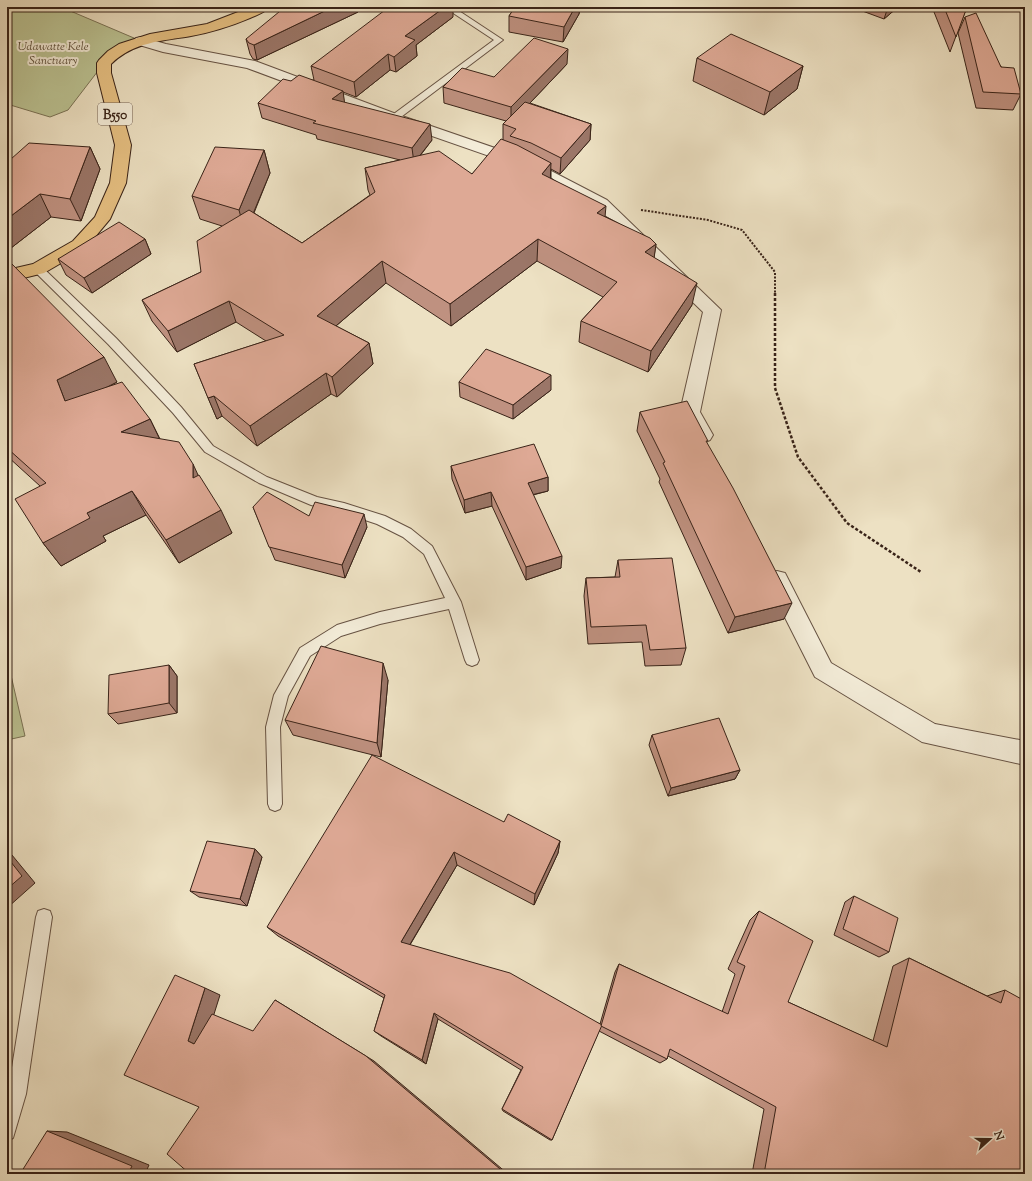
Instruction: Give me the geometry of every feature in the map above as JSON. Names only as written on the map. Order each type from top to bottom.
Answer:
[{"type":"main road","name":"B550","points":[[7,276],[38,269],[79,245],[102,219],[118,183],[123,145],[104,73],[104,63],[111,54],[122,48],[141,42],[212,27],[234,20],[262,7]]},
{"type":"street","points":[[141,42],[163,48],[250,64],[394,118],[524,163],[601,204],[712,310],[690,412],[712,454]]},
{"type":"street","points":[[769,565],[823,670],[931,734],[1025,753]]},
{"type":"lane","points":[[394,118],[499,40],[448,7]]},
{"type":"lane","points":[[38,269],[112,341],[166,398],[210,449],[263,480],[315,502],[344,508],[381,520],[407,533],[428,550],[454,602],[472,660]]},
{"type":"lane","points":[[275,804],[273,727],[281,695],[305,652],[337,631],[380,618],[454,602]]},
{"type":"lane","points":[[7,1132],[17,1094],[44,917]]},
{"type":"path","points":[[601,204],[708,220],[742,230],[775,272],[775,388],[798,457],[847,524],[921,572]]},
{"type":"green space","name":"Udawatte Kele Sanctuary","points":[[7,7],[61,7],[141,41],[111,54],[68,110],[50,117],[7,104]]},
{"type":"green space","points":[[7,658],[25,736],[7,740]]},
{"type":"building","points":[[285,7],[333,7],[254,45],[249,43],[246,39]]},
{"type":"building","points":[[389,7],[445,7],[405,36],[415,40],[394,57],[388,54],[354,82],[311,66]]},
{"type":"building","points":[[515,7],[575,7],[564,27],[509,16]]},
{"type":"building","points":[[944,7],[967,7],[956,37]]},
{"type":"building","points":[[976,13],[1001,67],[1014,68],[1021,94],[983,92],[965,17]]},
{"type":"building","points":[[731,34],[803,66],[770,92],[697,58]]},
{"type":"building","points":[[534,38],[568,49],[511,107],[443,87],[462,68],[494,77]]},
{"type":"building","points":[[299,75],[343,91],[332,99],[430,124],[412,148],[313,123],[316,121],[258,103],[283,79],[291,81]]},
{"type":"building","points":[[525,102],[591,124],[561,158],[531,143],[510,136],[516,129],[503,124]]},
{"type":"building","points":[[501,139],[517,145],[551,163],[542,174],[606,206],[597,213],[650,238],[656,244],[645,252],[697,283],[651,351],[581,321],[617,282],[538,239],[450,304],[382,261],[317,316],[369,343],[332,377],[326,373],[250,426],[214,396],[208,398],[194,364],[284,335],[229,301],[168,331],[142,300],[201,272],[197,241],[249,210],[302,243],[375,192],[365,168],[439,151],[472,174]]},
{"type":"building","points":[[29,143],[90,147],[70,199],[40,194],[7,219],[7,179],[11,159]]},
{"type":"building","points":[[215,147],[264,150],[239,210],[192,196]]},
{"type":"building","points":[[119,222],[145,239],[84,278],[58,259]]},
{"type":"building","points":[[7,260],[104,357],[57,380],[65,401],[122,382],[150,419],[121,432],[179,442],[193,464],[193,478],[199,475],[221,510],[166,540],[132,491],[87,513],[90,518],[43,543],[15,499],[46,483],[7,448]]},
{"type":"building","points":[[486,349],[551,375],[513,405],[459,382]]},
{"type":"building","points":[[687,401],[708,441],[706,441],[733,488],[792,603],[735,617],[663,463],[665,462],[640,412]]},
{"type":"building","points":[[534,444],[548,477],[528,483],[562,556],[526,567],[491,492],[464,500],[451,466]]},
{"type":"building","points":[[267,492],[309,516],[315,502],[364,514],[342,565],[269,547],[253,507]]},
{"type":"building","points":[[672,558],[686,648],[650,650],[646,625],[591,627],[586,578],[620,577],[618,560]]},
{"type":"building","points":[[321,646],[383,663],[377,743],[285,720]]},
{"type":"building","points":[[169,665],[169,703],[108,714],[109,675]]},
{"type":"building","points":[[719,718],[740,770],[671,788],[652,735]]},
{"type":"building","points":[[372,755],[504,822],[508,814],[560,841],[535,894],[454,852],[401,942],[510,973],[602,1025],[552,1140],[502,1109],[523,1067],[434,1013],[422,1060],[374,1031],[385,995],[267,927]]},
{"type":"building","points":[[207,841],[255,849],[240,899],[190,891]]},
{"type":"building","points":[[7,857],[22,876],[7,889]]},
{"type":"building","points":[[854,896],[898,918],[889,952],[843,929]]},
{"type":"building","points":[[759,911],[813,941],[788,1002],[887,1047],[909,958],[1001,1003],[1005,990],[1025,1001],[1025,1174],[764,1174],[776,1107],[670,1049],[667,1059],[601,1026],[619,964],[728,1014],[745,966],[737,962]]},
{"type":"building","points":[[175,975],[205,988],[188,1041],[194,1044],[212,1014],[253,1031],[275,1000],[366,1056],[506,1174],[190,1174],[167,1154],[199,1107],[124,1075]]},
{"type":"building","points":[[47,1131],[132,1166],[128,1174],[20,1174]]}]
